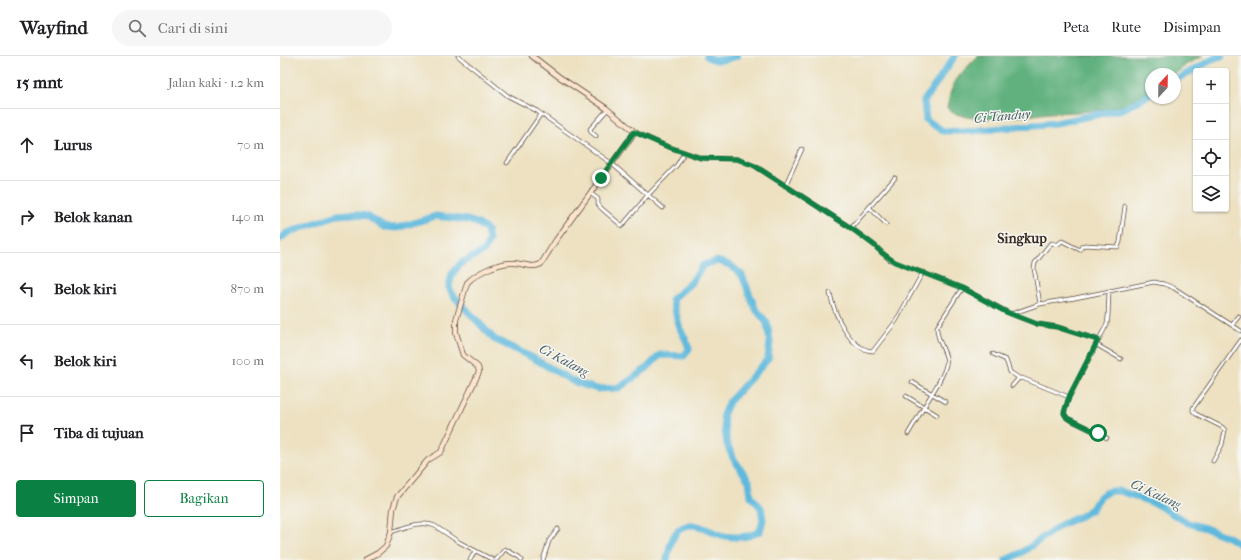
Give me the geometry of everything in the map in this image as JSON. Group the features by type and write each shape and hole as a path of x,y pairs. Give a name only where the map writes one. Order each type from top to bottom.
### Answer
{"street":[{"path":"458,56 508,96 541,114 611,163 663,208"},
{"path":"532,56 607,110 634,132 684,153 701,158 737,159 755,166 851,228 874,245 890,260 962,288 1011,314 1037,324 1057,327 1098,340"},
{"path":"596,136 590,129 607,110"},
{"path":"507,163 541,114"},
{"path":"365,560 384,548 391,532 393,509 397,497 428,460 441,452 479,372 478,368 466,359 462,353 455,326 457,313 467,283 471,278 481,272 507,263 531,266 541,264 556,240 634,132"},
{"path":"785,186 802,149"},
{"path":"590,192 598,199 598,204 601,208 621,226 648,195 676,167 684,153"},
{"path":"851,228 895,178"},
{"path":"1040,304 1034,268 1035,263 1050,244 1057,244 1062,241 1080,250 1082,246 1085,245 1118,247 1125,206"},
{"path":"870,207 886,224"},
{"path":"830,293 836,313 842,326 850,337 860,345 873,351 896,321 923,272"},
{"path":"1011,314 1040,304 1137,287 1151,282 1164,284 1180,292 1241,331"},
{"path":"908,434 945,368 947,361 937,333 937,327 962,288"},
{"path":"1107,438 1066,416 1064,410 1069,397 1108,320 1109,291"},
{"path":"1232,325 1239,316"},
{"path":"1212,461 1222,445 1225,430 1194,412 1193,408 1241,340"},
{"path":"1096,345 1121,359"},
{"path":"993,354 1005,359 1010,372 1019,378 1069,397"},
{"path":"1012,386 1019,378"},
{"path":"912,382 946,402"},
{"path":"906,396 937,415"},
{"path":"391,532 417,524 429,523 475,551 495,560 505,549 522,560"},
{"path":"543,560 549,540 558,528"},
{"path":"470,560 475,551"}],"green space":[{"path":"978,56 1203,56 1187,64 1181,69 1145,68 1145,93 1124,105 1109,109 1079,112 983,119 967,117 953,113 947,108 955,80"}],"waterway":[{"name":"Ci Tanduy","path":"707,56 718,60 737,56"},
{"name":"Ci Tanduy","path":"955,56 924,101 926,120 943,131 971,131 1056,123 1123,109 1145,97"},
{"name":"Ci Tanduy","path":"1181,77 1217,57 1222,56"},
{"name":"Ci Kalang","path":"280,239 287,233 337,215 351,214 367,216 384,227 397,228 436,216 467,220 477,223 487,230 489,241 484,251 461,263 452,274 449,287 453,295 494,339 533,358 574,382 597,389 619,388 647,368 660,355 684,356 689,349 680,329 672,299 691,283 703,265 717,261 730,265 742,275 755,308 767,323 770,342 768,359 729,402 723,415 727,444 733,458 749,481 751,496 761,508 763,520 760,531 742,537 724,536 702,527 691,525 686,526 674,535 667,560"},
{"name":"Ci Kalang","path":"1006,560 1021,553 1062,524 1081,516 1092,509 1099,497 1109,491 1120,491 1156,504 1188,523 1228,537 1241,545"}],"district":[{"name":"Singkup","path":"1022,238"}],"route":[{"path":"601,178 634,132 684,153 701,158 737,159 755,166 834,217 874,245 890,260 942,279 1006,312 1037,324 1057,327 1098,340 1069,397 1064,410 1064,415 1067,418 1098,433"}]}
